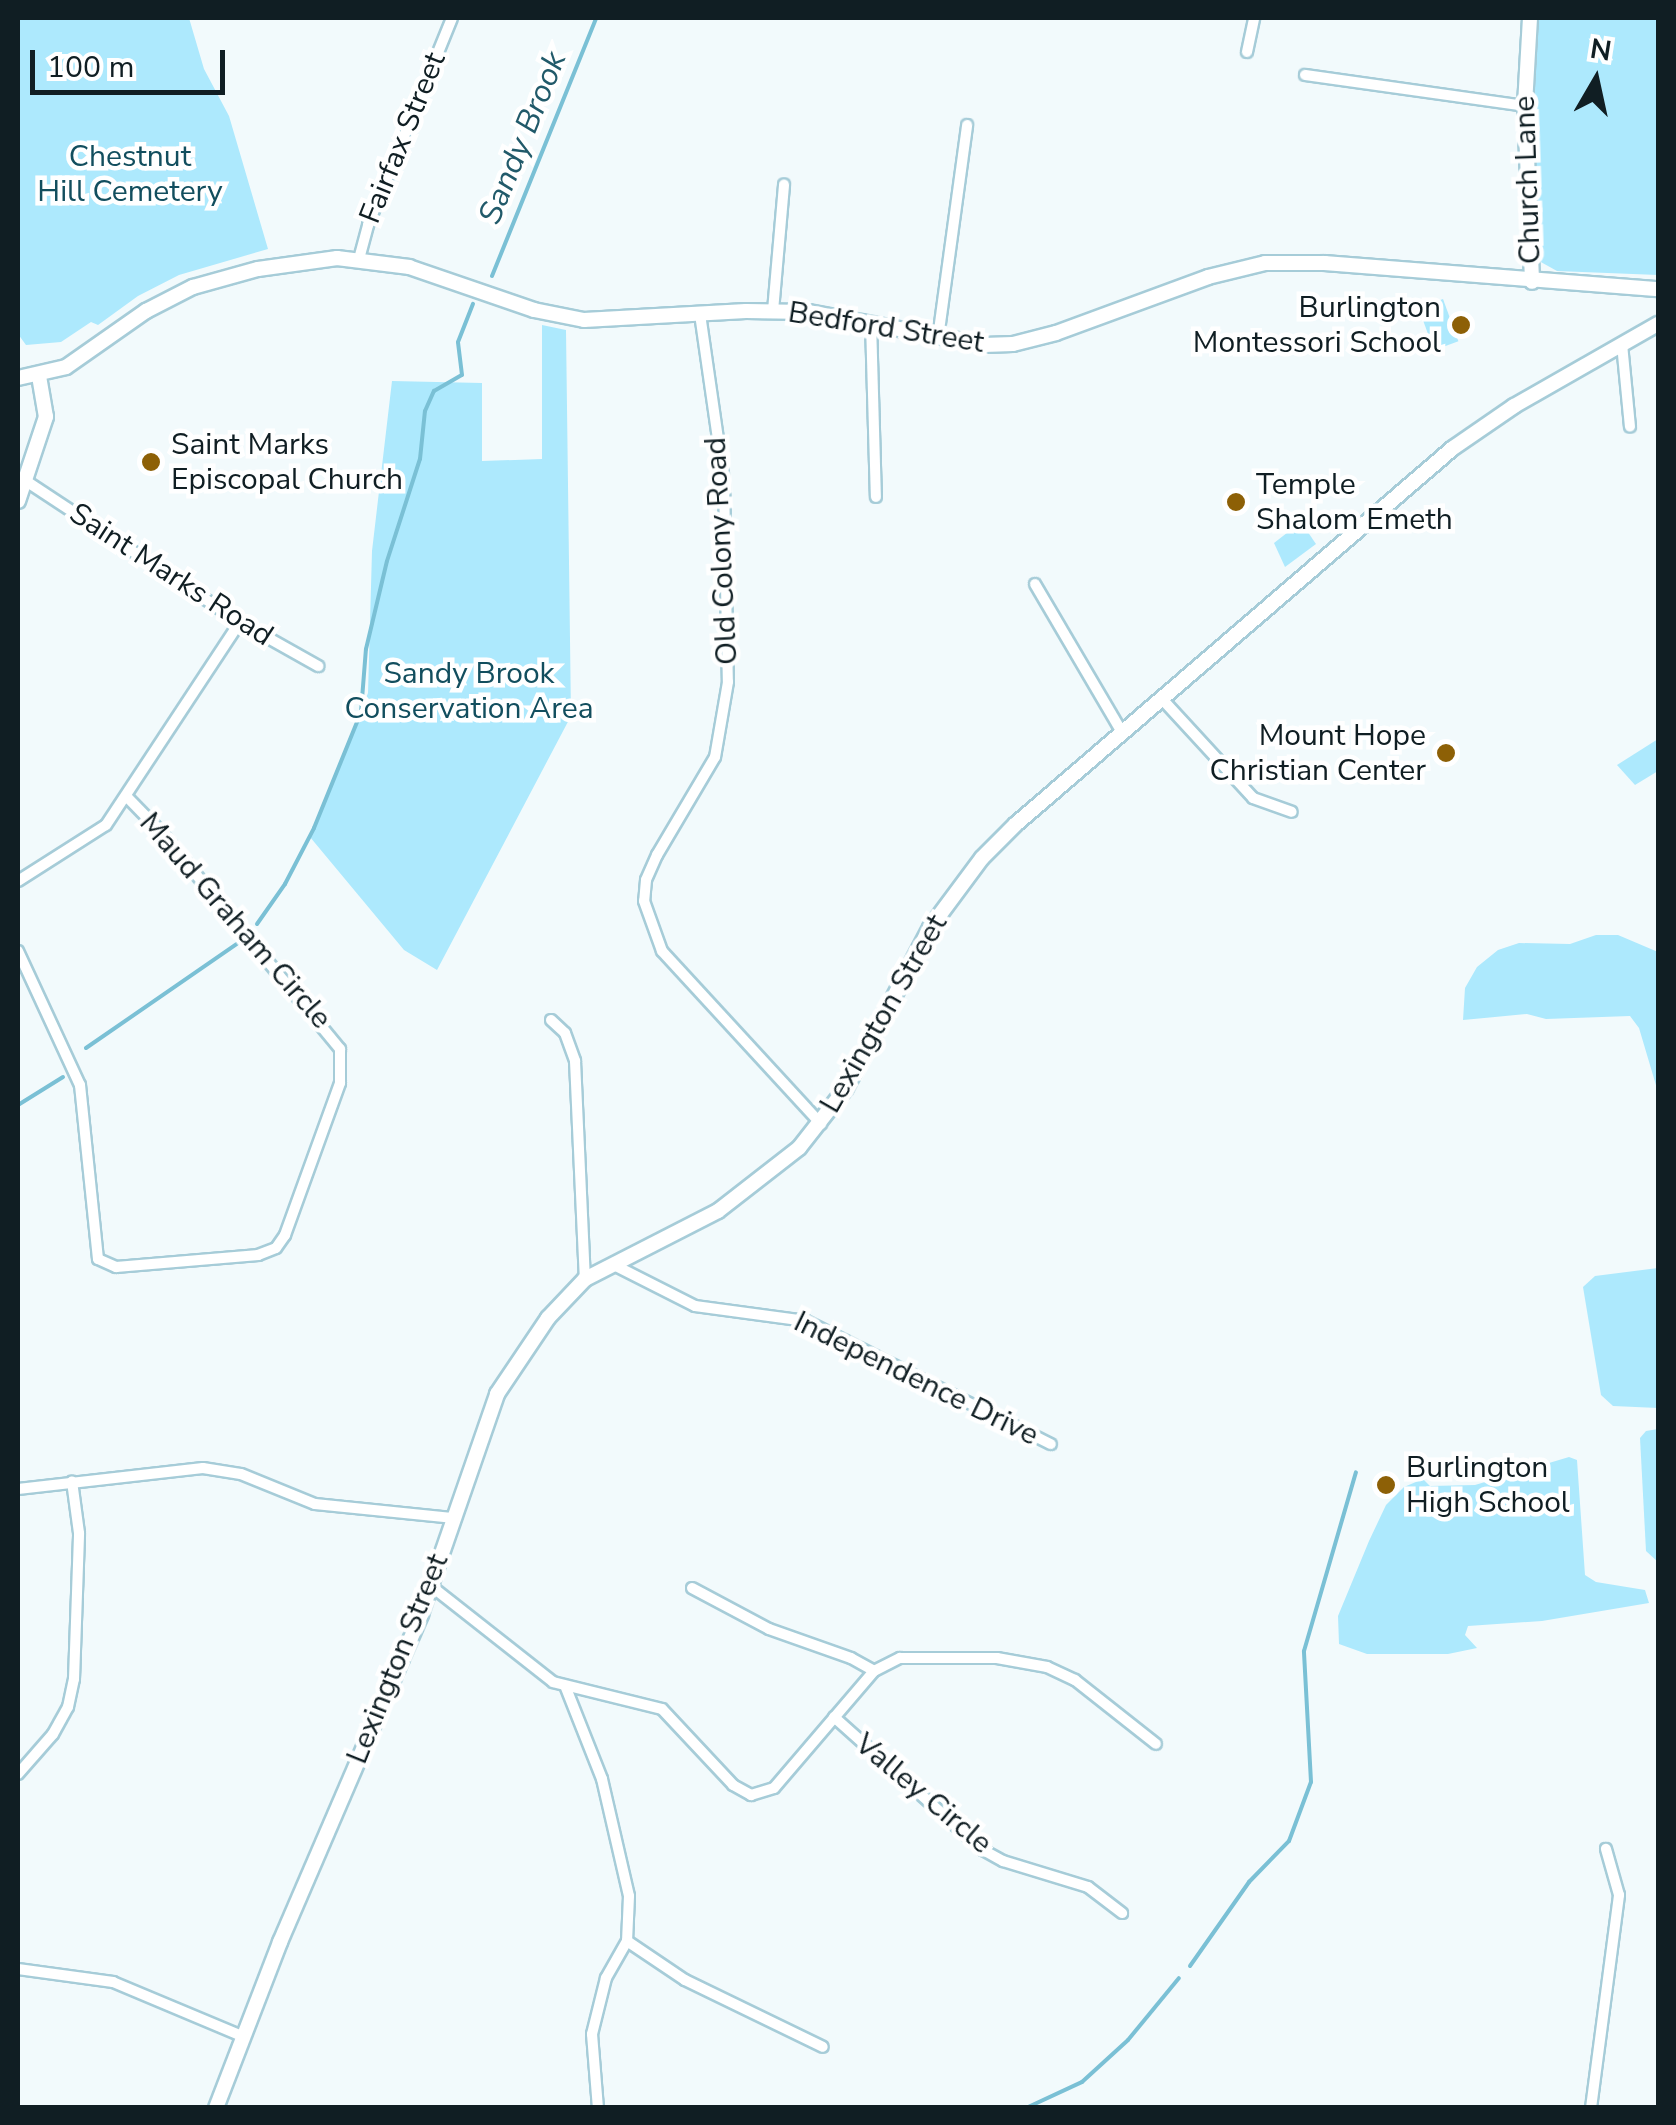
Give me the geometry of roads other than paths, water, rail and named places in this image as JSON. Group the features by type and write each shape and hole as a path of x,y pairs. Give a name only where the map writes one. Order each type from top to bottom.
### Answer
{"street":[{"name":"Fairfax Street","path":"359,259 368,225 452,18"},
{"path":"1248,52 1254,18"},
{"name":"Church Lane","path":"1530,18 1524,106 1532,282"},
{"path":"1305,75 1524,106"},
{"path":"938,338 967,125"},
{"path":"773,311 784,184"},
{"name":"Bedford Street","path":"18,378 38,376 80,359 146,311 193,287 302,262 359,259 420,270 534,310 584,320 773,311 871,322 938,338 1013,344 1119,314 1232,269 1265,263 1325,263 1658,289"},
{"name":"Lexington Street","path":"1636,336 1658,311"},
{"name":"Old Colony Road","path":"700,314 724,481 728,682 715,757 657,855 646,880 644,901 662,951 821,1124"},
{"path":"871,322 876,498"},
{"name":"Lexington Street","path":"216,2108 242,2036 431,1586 504,1381 548,1318 585,1279 736,1200 781,1166 821,1124 859,1066 930,928 998,841 1453,448 1514,406 1658,324"},
{"path":"1622,344 1630,427"},
{"path":"18,501 46,417 38,376"},
{"name":"Saint Marks Road","path":"26,481 240,622 318,666"},
{"path":"1035,584 1124,734"},
{"path":"18,882 106,825 240,622"},
{"path":"1163,700 1254,798 1292,812"},
{"name":"Maud Graham Circle","path":"18,951 80,1085 93,1247 100,1262 116,1267 258,1254 276,1248 286,1232 341,1079 340,1049 162,832 127,797"},
{"path":"550,1020 566,1032 574,1062 585,1279"},
{"name":"Independence Drive","path":"611,1264 695,1306 806,1321 1051,1444"},
{"path":"18,1489 203,1468 241,1474 316,1504 454,1518"},
{"path":"18,1774 53,1734 68,1706 74,1679 78,1532 72,1481"},
{"path":"431,1586 566,1688 662,1708 733,1785 751,1795 774,1788 874,1671 886,1662 910,1656 1025,1660 1075,1680 1156,1744"},
{"path":"692,1588 768,1629 850,1658 874,1671"},
{"path":"566,1688 602,1779 623,1866 630,1915 628,1941 606,1978 592,2034 598,2108"},
{"name":"Valley Circle","path":"834,1718 983,1850 1088,1887 1122,1914"},
{"path":"1591,2108 1619,1895 1606,1848"},
{"path":"628,1941 685,1980 824,2047"},
{"path":"18,1969 113,1982 242,2036"}],"waterway":[{"name":"Sandy Brook","path":"492,276 596,18"},
{"name":"Sandy Brook","path":"257,924 285,884 314,828 361,712 366,649 387,561 420,459 425,411 434,391 462,375 458,342 473,304"},
{"name":"Sandy Brook","path":"86,1048 238,943"},
{"name":"Sandy Brook","path":"18,1105 63,1077"},
{"path":"1190,1966 1249,1882 1289,1841 1311,1782 1304,1651 1356,1472"},
{"path":"1026,2108 1082,2082 1128,2040 1179,1978"}],"place":[{"name":"Burlington Montessori School","path":"1461,325"},
{"name":"Saint Marks Episcopal Church","path":"151,462"},
{"name":"Temple Shalom Emeth","path":"1236,502"},
{"name":"Mount Hope Christian Center","path":"1446,753"},
{"name":"Burlington High School","path":"1386,1485"}],"park label":[{"name":"Chestnut Hill Cemetery","path":"130,174"},
{"name":"Sandy Brook Conservation Area","path":"469,691"}]}
